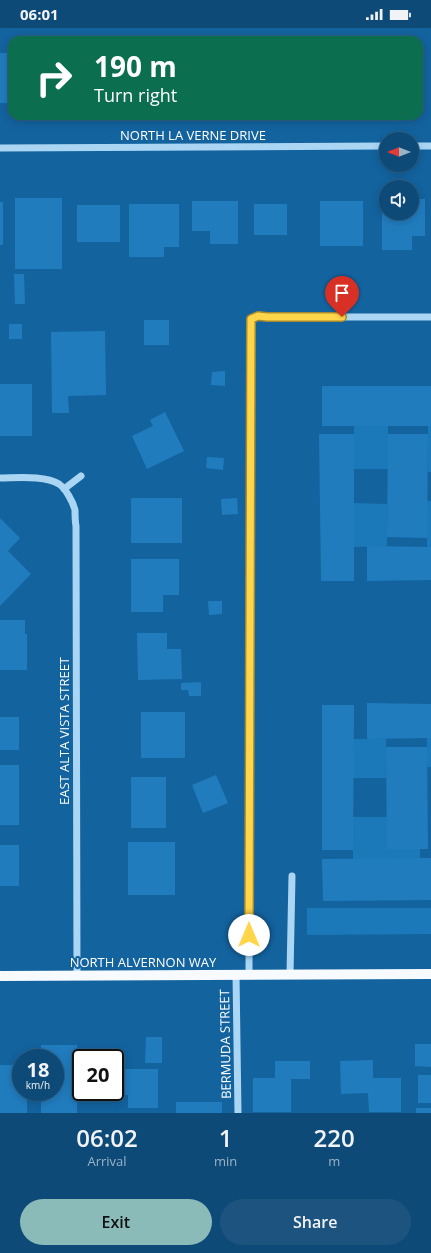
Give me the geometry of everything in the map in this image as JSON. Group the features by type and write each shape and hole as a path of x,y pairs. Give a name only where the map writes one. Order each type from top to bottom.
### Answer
{"main road":[{"name":"NORTH ALVERNON WAY","path":"0,976 431,974"}],"street":[{"name":"NORTH LA VERNE DRIVE","path":"0,148 379,146"},
{"path":"419,146 431,146"},
{"path":"249,974 251,319 258,316 431,317"},
{"path":"0,478 31,478 47,480 58,484 64,489 81,476"},
{"name":"EAST ALTA VISTA STREET","path":"64,489 70,498 74,509 76,526 77,975"},
{"path":"290,974 292,876"},
{"name":"BERMUDA STREET","path":"236,974 238,1113"}],"shaded area":[{"path":"354,426 388,426 388,469 354,469"},
{"path":"428,426 431,426 431,472 428,472"},
{"path":"427,501 431,501 431,547 427,547"},
{"path":"354,503 387,504 387,546 354,547"},
{"path":"427,738 431,738 431,767 427,767"},
{"path":"353,739 386,739 386,778 353,778"},
{"path":"353,817 387,817 387,849 420,849 420,859 353,859"},
{"path":"307,908 431,908 431,934 307,935"}],"building":[{"path":"0,53 8,53 8,103 0,103"},
{"path":"15,198 62,198 62,269 15,269"},
{"path":"419,199 425,199 425,236 412,236 412,250 382,250 382,220 419,220"},
{"path":"192,201 238,201 238,244 210,244 210,231 192,231"},
{"path":"320,201 363,201 363,246 320,246"},
{"path":"0,202 3,202 3,245 0,245"},
{"path":"129,204 179,204 179,247 164,247 164,257 129,257"},
{"path":"254,204 287,204 287,235 254,235"},
{"path":"77,205 120,205 120,242 77,242"},
{"path":"14,274 24,274 25,304 15,304"},
{"path":"144,320 169,320 169,345 144,345"},
{"path":"9,324 22,324 22,339 9,339"},
{"path":"105,331 106,395 68,396 69,413 52,413 51,332"},
{"path":"225,371 225,386 211,385 212,372"},
{"path":"0,384 32,384 32,436 0,436"},
{"path":"322,386 431,386 431,426 322,426"},
{"path":"165,412 184,451 147,469 132,436 153,426 150,420"},
{"path":"319,434 354,434 354,581 321,581"},
{"path":"388,434 428,434 427,538 387,537"},
{"path":"207,457 224,458 223,470 206,468"},
{"path":"131,498 182,498 182,543 131,543"},
{"path":"237,498 238,514 222,515 221,499"},
{"path":"0,518 20,538 8,551 31,574 0,606"},
{"path":"367,546 431,547 431,580 367,581"},
{"path":"131,559 179,559 179,595 163,595 163,612 131,612"},
{"path":"208,601 222,601 222,614 209,615"},
{"path":"0,620 25,620 25,634 27,634 27,670 0,670"},
{"path":"137,633 167,633 167,649 181,649 182,679 138,680"},
{"path":"201,682 201,696 189,696 188,690 181,690 181,683"},
{"path":"367,703 431,704 431,738 367,739"},
{"path":"322,705 354,705 353,850 322,850"},
{"path":"141,712 185,712 185,758 141,758"},
{"path":"0,717 19,717 19,750 0,750"},
{"path":"386,747 427,747 428,849 387,849"},
{"path":"0,765 19,765 19,825 0,825"},
{"path":"216,775 228,803 203,813 192,785"},
{"path":"131,777 166,777 166,828 131,828"},
{"path":"128,842 175,842 175,895 128,895"},
{"path":"0,845 19,845 19,886 0,886"},
{"path":"431,858 431,900 323,901 322,859"},
{"path":"146,1037 162,1037 162,1063 145,1063"},
{"path":"415,1044 431,1044 431,1067 415,1066"},
{"path":"41,1045 77,1045 77,1049 72,1049 72,1101 77,1101 77,1113 41,1113 41,1101 64,1101 64,1049 41,1049"},
{"path":"373,1060 373,1078 401,1078 401,1112 369,1112 368,1093 341,1094 340,1061"},
{"path":"275,1061 310,1061 310,1079 291,1079 291,1112 253,1112 253,1078 275,1078"},
{"path":"0,1065 12,1065 12,1101 27,1101 27,1113 0,1113"},
{"path":"124,1069 158,1069 158,1108 128,1108 128,1095 124,1095"},
{"path":"418,1075 431,1075 431,1103 418,1103"},
{"path":"176,1102 222,1102 222,1113 176,1113"},
{"path":"416,1108 431,1108 431,1113 416,1113"}],"route":[{"path":"249,935 251,319 258,316 342,317"}]}
